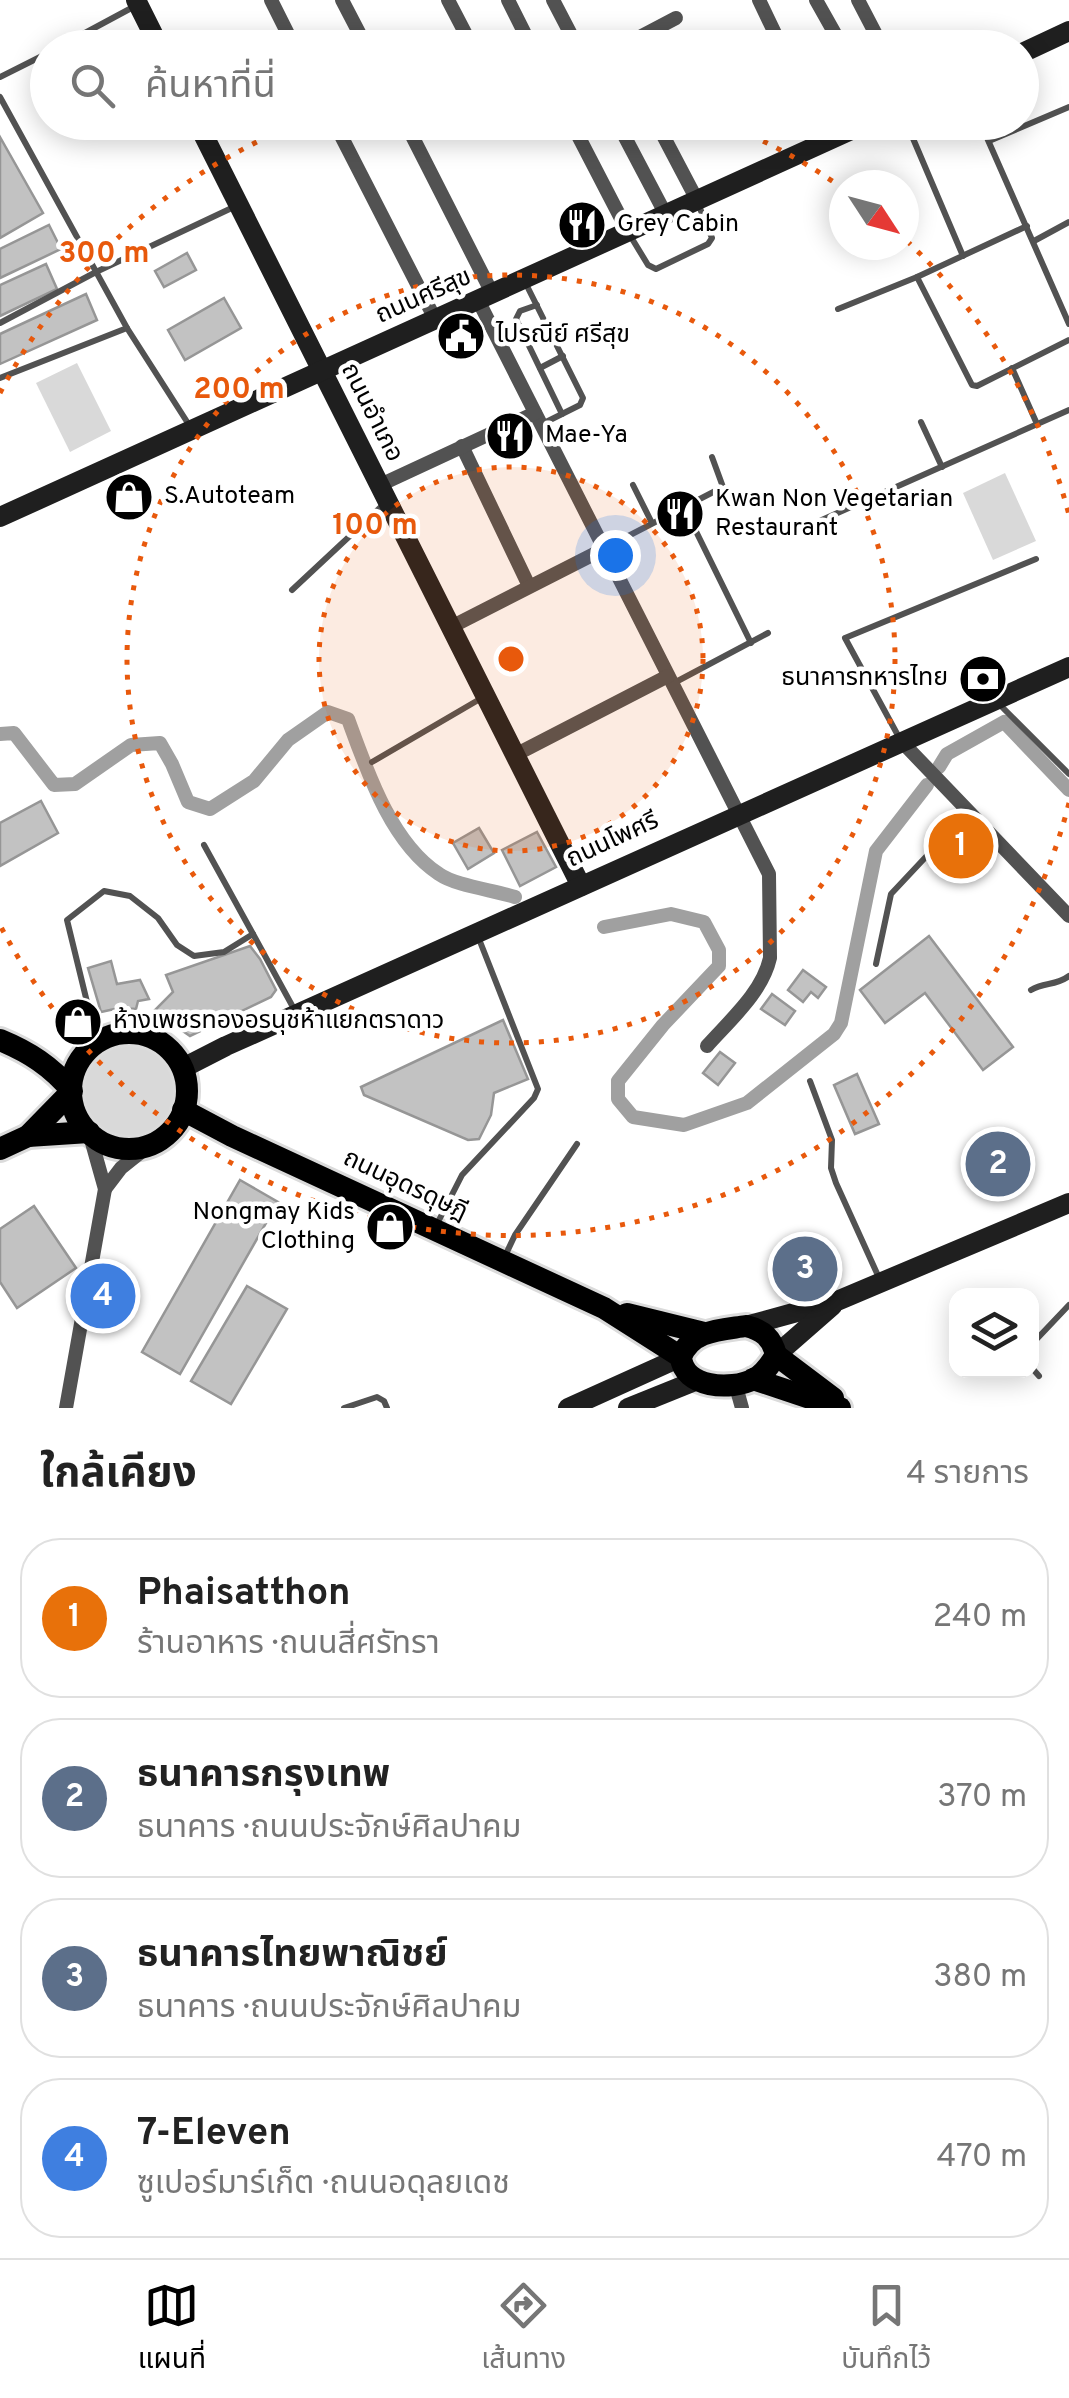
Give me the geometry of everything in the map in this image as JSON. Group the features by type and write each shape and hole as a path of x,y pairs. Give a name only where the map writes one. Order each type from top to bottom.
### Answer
{"main road":[{"path":"137,2 151,30"},
{"path":"1039,45 1069,32"},
{"name":"ถนนอำเภอ","path":"206,140 581,886"},
{"name":"ถนนศรีสุข","path":"0,516 697,200 807,140"},
{"name":"ถนนโพศรี","path":"182,1068 1069,667"},
{"path":"28,1052 57,1054 93,1046 121,1034 146,1036 168,1048 182,1068 187,1085 184,1110 171,1130 151,1144 127,1149 115,1147 89,1132 77,1116 72,1090 74,1073 93,1046"},
{"path":"0,1040 28,1052 72,1090"},
{"path":"28,1136 72,1090"},
{"name":"ถนนอุดรดุษฎี","path":"184,1110 604,1308 681,1357"},
{"path":"0,1149 28,1136 89,1132"},
{"path":"568,1408 681,1357 690,1341 704,1333 746,1326 837,1301 1069,1202"},
{"path":"744,1381 768,1368 776,1356 837,1301"},
{"name":"ถนนอุดรดุษฎี","path":"604,1308 704,1333"},
{"path":"746,1326 764,1333 774,1344 776,1356 843,1408"},
{"path":"681,1357 684,1372 696,1381"},
{"path":"628,1408 696,1381 744,1381 843,1408"}],"street":[{"path":"270,0 286,30"},
{"path":"342,0 358,30"},
{"path":"448,0 464,30"},
{"path":"508,0 523,30"},
{"path":"569,30 555,4 574,0"},
{"path":"758,0 773,30"},
{"path":"816,0 833,30"},
{"path":"858,0 874,30"},
{"path":"654,30 676,18"},
{"path":"343,140 436,319"},
{"path":"413,140 538,419 769,874 770,958 754,991 707,1046"},
{"path":"580,140 628,232"},
{"path":"627,140 666,214"},
{"path":"665,140 697,200"},
{"path":"384,493 462,446 538,419"},
{"path":"462,446 530,586"},
{"path":"451,627 604,549"},
{"path":"515,755 670,680"},
{"path":"902,742 1069,916"},
{"path":"66,1408 105,1189 89,1132"},
{"path":"105,1189 121,1168 151,1144"},
{"path":"742,1408 744,1381"}],"lane":[{"path":"88,30 137,2"},
{"path":"0,78 30,62"},
{"path":"0,98 127,328 192,429"},
{"path":"1039,120 1069,107"},
{"path":"914,140 963,256"},
{"path":"989,141 1069,324"},
{"path":"628,232 648,265 656,269 711,242 710,229 697,200"},
{"path":"0,323 96,272 239,205"},
{"path":"1034,241 1069,222"},
{"path":"838,308 917,277 1027,226"},
{"path":"917,277 968,382 976,386 1069,340"},
{"path":"524,279 583,398 580,405 562,414 538,419"},
{"path":"537,305 520,312 516,319 562,414"},
{"path":"0,378 127,328"},
{"path":"540,368 564,356"},
{"path":"1012,368 1038,424"},
{"path":"814,523 1069,410"},
{"path":"921,422 942,466"},
{"path":"604,549 722,487 712,457"},
{"path":"632,485 652,524"},
{"path":"292,590 384,493"},
{"path":"684,506 750,643"},
{"path":"902,742 845,638 1036,560"},
{"path":"670,680 768,633"},
{"path":"372,762 486,696"},
{"path":"996,700 1069,774"},
{"path":"876,964 891,894 968,812"},
{"path":"204,845 297,1014"},
{"path":"93,1046 67,920 104,891 130,896 158,918 177,945 194,956 224,952 253,934"},
{"path":"434,1230 462,1175 538,1090 477,933"},
{"path":"1031,990 1041,984 1056,985 1069,976"},
{"path":"810,1080 832,1140 831,1168 836,1184 881,1284"},
{"path":"503,1261 515,1236 577,1144"},
{"path":"1039,1336 1069,1305"},
{"path":"344,1408 377,1398 387,1408"}],"shaded area":[{"path":"77,363 111,431 70,452 36,383"},
{"path":"1005,473 1036,541 993,560 963,493"},
{"path":"128,1045 154,1053 166,1065 174,1091 166,1117 154,1129 128,1137 102,1129 90,1117 82,1091 90,1065 102,1053"}],"building":[{"path":"0,137 43,213 0,238"},
{"path":"49,225 61,249 0,278 0,249"},
{"path":"187,253 196,270 164,287 155,271"},
{"path":"46,264 57,289 0,316 0,285"},
{"path":"86,294 97,320 0,364 0,334"},
{"path":"224,298 241,328 185,360 168,330"},
{"path":"41,801 58,833 0,866 0,823"},
{"path":"479,828 494,853 468,869 453,843"},
{"path":"537,832 556,867 520,886 502,850"},
{"path":"929,936 1013,1047 983,1070 925,993 885,1023 860,990"},
{"path":"250,946 276,990 271,997 190,1036 154,1011 173,992 166,975"},
{"path":"111,961 117,984 140,980 149,999 138,1001 136,1009 101,1012 88,968"},
{"path":"803,970 826,987 818,998 811,992 803,1002 788,990"},
{"path":"772,994 795,1011 785,1025 761,1009"},
{"path":"503,1020 528,1079 494,1093 491,1115 479,1139 468,1140 364,1095 361,1087"},
{"path":"720,1052 735,1063 718,1085 703,1073"},
{"path":"857,1074 879,1124 855,1134 834,1085"},
{"path":"240,1180 278,1202 180,1374 142,1352"},
{"path":"34,1206 76,1268 17,1308 0,1282 0,1229"},
{"path":"247,1286 287,1309 231,1404 191,1381"}],"waterway":[{"path":"0,734 14,733 54,785 75,784 131,745 160,743 188,802 210,809 254,781 288,740 328,712 348,719 383,804 422,861 455,882 515,897"},
{"path":"939,767 947,754 1004,722 1069,790"},
{"path":"604,927 671,914 704,922 719,950 719,966 663,1025 618,1081 618,1099 633,1117 684,1125 747,1103 834,1034 841,1023 876,851 927,785"}],"place":[{"name":"Grey Cabin","path":"582,225"},
{"name":"ไปรณีย์ ศรีสุข","path":"461,336"},
{"name":"Mae-Ya","path":"510,436"},
{"name":"S.Autoteam","path":"129,497"},
{"name":"Kwan Non Vegetarian Restaurant","path":"680,514"},
{"name":"ธนาคารทหารไทย","path":"983,679"},
{"name":"Phaisatthon","path":"961,846"},
{"name":"ห้างเพชรทองอรนุชห้าแยกตราดาว","path":"78,1022"},
{"name":"ธนาคารกรุงเทพ","path":"998,1164"},
{"name":"Nongmay Kids Clothing","path":"390,1227"},
{"name":"ธนาคารไทยพาณิชย์","path":"805,1269"},
{"name":"7-Eleven","path":"103,1296"}]}
